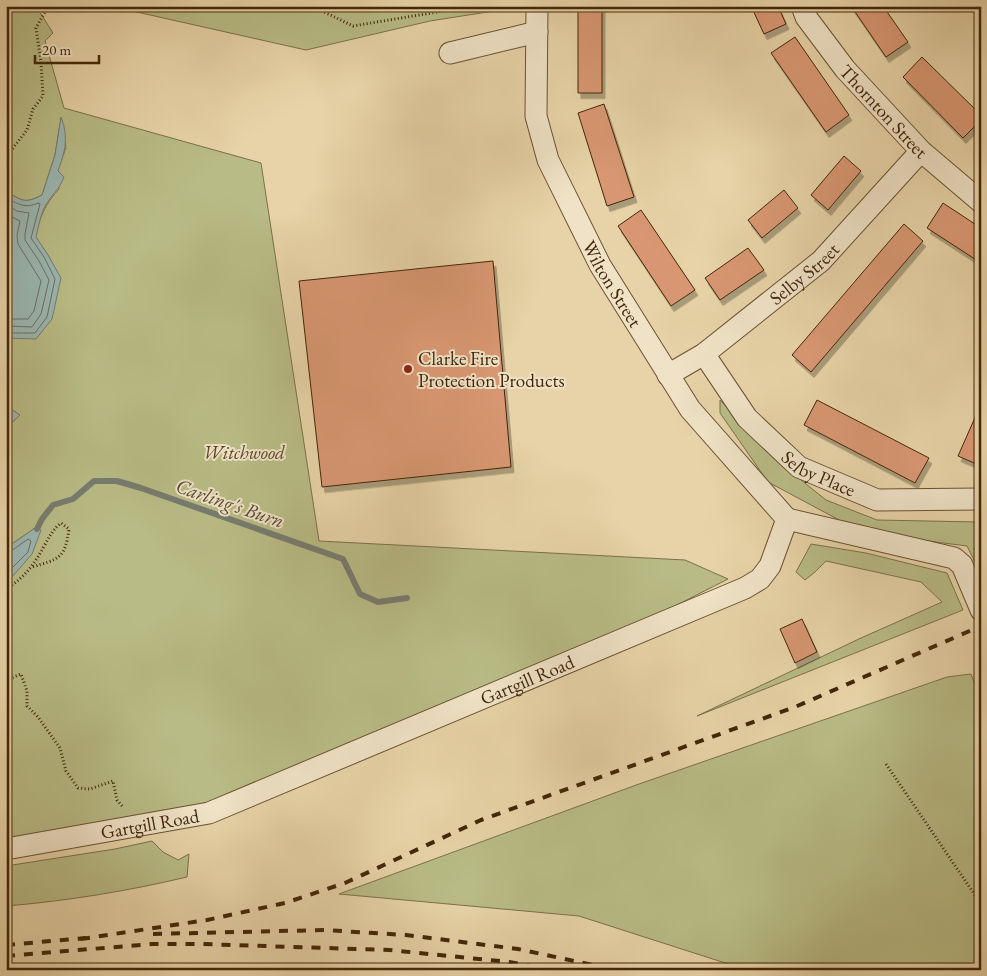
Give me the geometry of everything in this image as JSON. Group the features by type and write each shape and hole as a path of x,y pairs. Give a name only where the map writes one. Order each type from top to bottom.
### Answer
{"street":[{"name":"Wilton Street","path":"536,6 536,116 548,160 600,265 690,409 787,519"},
{"name":"Thornton Street","path":"802,6 806,17 845,69 921,151 981,202"},
{"path":"450,53 537,32"},
{"name":"Selby Street","path":"668,374 704,354 821,261 921,151"},
{"name":"Selby Place","path":"704,354 747,418 799,467 877,500 981,499"},
{"path":"787,519 954,558 962,565 979,605"},
{"name":"Gartgill Road","path":"6,849 209,813 745,588 760,579 770,566 787,519"}],"path":[{"path":"312,6 353,26 473,6"},
{"path":"6,157 26,130 34,109 43,96 36,28 47,8"},
{"path":"6,589 18,582 32,567 54,529 61,523 69,530 67,546 56,559 32,567"},
{"path":"6,680 20,674 27,691 27,706 38,716 60,748 66,771 78,788 90,789 113,781 117,800 128,813 133,827"},
{"path":"886,764 981,904"}],"green space":[{"name":"Witchwood","path":"6,6 36,6 53,33 45,41 64,108 261,163 319,541 685,560 728,579 673,607 191,811 6,840 6,580 12,577 35,528 6,548 6,428 20,415 6,406 6,338 60,278 48,255 35,237 44,211 59,189 57,171 66,148 61,118 55,155 42,195 31,200 24,200 6,191"},
{"path":"110,6 526,6 430,21 306,50"},
{"path":"720,400 780,463 826,500 877,520 981,523 981,574 967,546 920,540 841,521 768,482 720,413"},
{"path":"811,544 866,553 947,573 963,610 697,716 861,638 942,602 921,582 826,561 805,580 796,572"},
{"path":"971,674 981,701 981,970 747,970 579,916 339,894 639,784 947,677"},
{"path":"152,841 163,852 178,860 189,854 187,877 97,895 6,906 6,866 115,849"},
{"path":"307,965 357,970 219,970"}],"water":[{"path":"61,117 65,131 65,144 58,171 64,177 44,208 36,237 61,278 52,319 36,339 6,338 6,191 24,200 31,200 42,195 55,155"},
{"path":"6,406 20,415 6,428"},
{"path":"35,528 41,530 32,554 12,577 6,580 6,548"}],"building":[{"path":"578,6 602,6 602,93 578,93"},
{"path":"751,6 778,6 786,24 764,34"},
{"path":"851,6 883,6 908,42 886,57"},
{"path":"795,37 849,115 826,132 771,53"},
{"path":"922,57 981,115 981,120 963,138 903,77"},
{"path":"604,104 634,197 607,206 578,113"},
{"path":"844,156 861,171 828,210 811,195"},
{"path":"784,190 798,208 762,238 748,220"},
{"path":"943,203 981,228 981,263 927,228"},
{"path":"641,210 695,290 671,306 618,226"},
{"path":"904,224 923,241 811,372 792,355"},
{"path":"748,248 764,270 720,300 705,278"},
{"path":"493,261 511,467 322,487 299,281"},
{"path":"817,400 929,458 915,483 804,425"},
{"path":"981,404 981,466 958,456"},
{"path":"802,619 817,652 795,663 780,629"}],"waterway":[{"name":"Carling's Burn","path":"37,529 53,505 73,499 94,481 117,481 343,559 360,594 378,602 407,598"}],"railway":[{"path":"81,939 207,920 285,903 345,883 481,820 795,707 981,626"},
{"path":"153,934 324,930 406,935 518,949 616,970"},
{"path":"6,945 86,938"},
{"path":"6,956 152,944 201,944 389,950 509,962 553,970"}],"place":[{"name":"Clarke Fire Protection Products","path":"408,369"}]}
